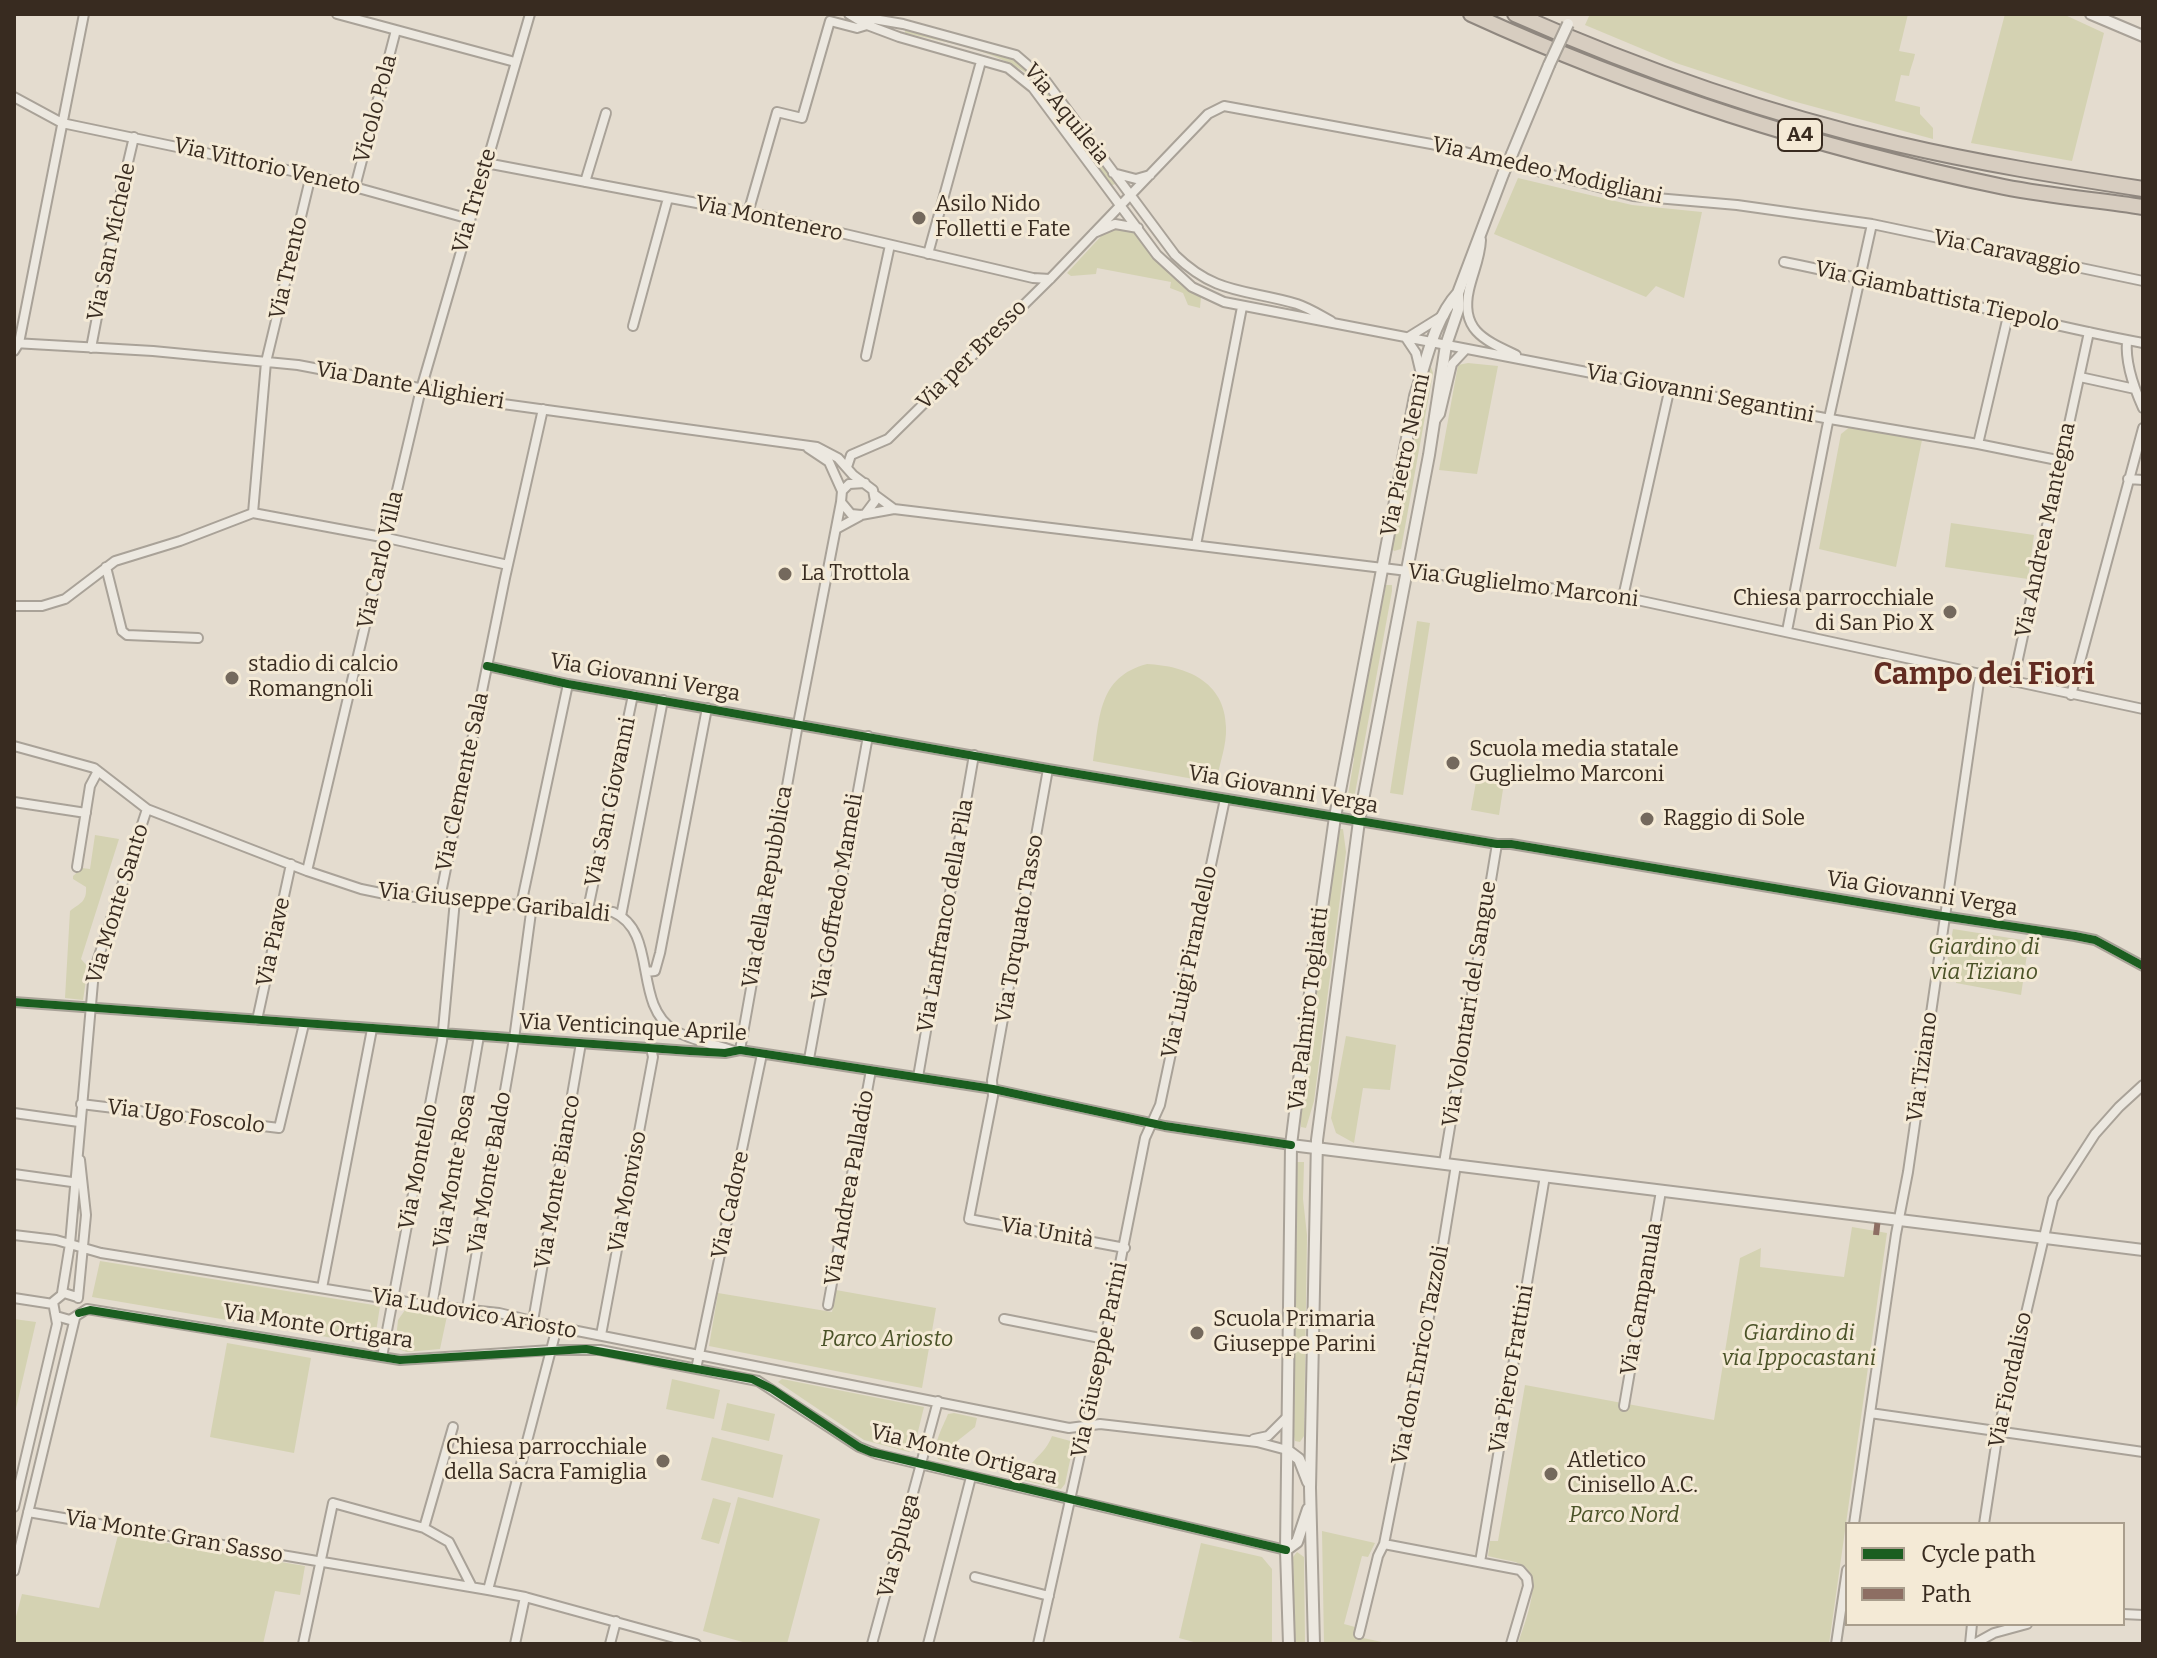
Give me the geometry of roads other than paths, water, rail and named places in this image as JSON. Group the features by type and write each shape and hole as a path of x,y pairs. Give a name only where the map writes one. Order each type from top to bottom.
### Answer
{"highway":[{"name":"A4","path":"1471,14 1534,43 1645,86 1764,125 1890,161 2007,187 2143,207"},
{"name":"A4","path":"1515,14 1637,63 1756,105 1894,144 2002,167 2143,189"}],"street":[{"path":"16,346 84,14"},
{"path":"337,14 515,62"},
{"name":"Via Trieste","path":"421,389 530,14"},
{"name":"Via Aquileia","path":"848,14 867,25 1008,68 1033,88 1120,205"},
{"name":"Via Aquileia","path":"848,14 903,24 1016,55 1045,80 1131,196"},
{"path":"2091,14 2143,36"},
{"path":"1446,345 1458,310 1458,293 1503,174 1570,19"},
{"path":"748,213 777,112 802,118 830,21 857,28 867,25"},
{"name":"Vicolo Pola","path":"355,187 396,30"},
{"path":"928,254 980,65"},
{"name":"Via Vittorio Veneto","path":"14,97 62,123 311,175 470,219"},
{"name":"Via per Bresso","path":"847,467 851,455 888,439 1050,279 1208,114 1224,106"},
{"name":"Via Amedeo Modigliani","path":"1224,106 1442,146 1633,196 1737,205 1872,224"},
{"path":"585,182 606,113"},
{"name":"Via San Michele","path":"91,348 134,137"},
{"name":"Via Montenero","path":"486,163 748,213 1033,278 1050,279"},
{"path":"1113,173 1136,179 1151,175"},
{"name":"Via Trento","path":"253,513 266,362 311,175"},
{"name":"Via Giovanni Segantini","path":"1131,196 1175,255 1200,276 1225,288 1296,304 1339,325"},
{"path":"633,326 668,198"},
{"name":"Via Giovanni Segantini","path":"1120,205 1157,255 1192,287 1242,307 2062,461"},
{"path":"1093,233 1115,224 1138,228"},
{"path":"1787,631 1872,224"},
{"name":"Via Caravaggio","path":"1872,224 2143,281"},
{"path":"1481,234 1480,257 1469,291 1468,313 1472,328 1497,346 1527,360"},
{"path":"866,356 890,245"},
{"name":"Via Giambattista Tiepolo","path":"1784,262 1861,278 2008,316 2143,343"},
{"path":"1432,342 1448,303 1458,293"},
{"path":"1196,545 1242,307"},
{"path":"1421,375 1416,353 1406,338 1444,315"},
{"path":"1978,444 2008,316"},
{"name":"Via Andrea Mantegna","path":"2013,682 2089,332"},
{"path":"2127,341 2126,351 2135,389 2143,408"},
{"name":"Via Pietro Nenni","path":"1383,568 1415,396 1432,342"},
{"name":"Via Pietro Nenni","path":"1407,571 1446,345"},
{"name":"Via Dante Alighieri","path":"16,346 91,348 266,362 348,373 421,389 543,409 817,447 830,452 865,483"},
{"path":"1434,422 1440,414 1452,364 1466,349"},
{"path":"2080,377 2135,389"},
{"path":"1623,597 1670,387"},
{"name":"Via Carlo Villa","path":"307,871 421,389"},
{"name":"Via Clemente Sala","path":"440,898 543,409"},
{"path":"2071,695 2143,428"},
{"path":"804,446 829,462 842,491 841,502 846,511 864,514"},
{"path":"2128,479 2143,480"},
{"path":"836,529 864,514 873,506 875,495 865,483 849,484 842,491"},
{"name":"Via Guglielmo Marconi","path":"875,495 894,509"},
{"name":"Via della Repubblica","path":"737,1051 841,502"},
{"name":"Via Guglielmo Marconi","path":"864,514 894,509 1623,597 2143,709"},
{"path":"14,606 42,606 65,599 106,567 126,557 180,541 253,513 508,565"},
{"path":"106,567 122,631 127,635 198,638"},
{"name":"Via Palmiro Togliatti","path":"1289,1644 1286,1550 1291,1145 1335,817 1383,568"},
{"name":"Via Palmiro Togliatti","path":"1314,1644 1310,1488 1316,1147 1359,821 1407,571"},
{"name":"Via Giovanni Verga","path":"487,666 568,684 1048,769 2075,936 2095,940 2143,966"},
{"name":"Via Tiziano","path":"1854,1522 1980,675"},
{"path":"521,905 568,684"},
{"name":"Via San Giovanni","path":"588,909 633,695"},
{"path":"621,916 663,700"},
{"path":"646,972 655,971 707,708"},
{"name":"Via Goffredo Mameli","path":"809,1059 868,736"},
{"name":"Via Giuseppe Garibaldi","path":"14,746 98,771 147,809 361,889 390,895 588,909 621,916 635,933 650,998 657,1012 675,1030 737,1051"},
{"name":"Via Lanfranco della Pila","path":"918,1077 974,755"},
{"name":"Via Torquato Tasso","path":"969,1219 1048,769"},
{"path":"77,867 92,780 98,771"},
{"name":"Via Luigi Pirandello","path":"1151,1123 1160,1105 1225,799"},
{"path":"14,802 86,813"},
{"name":"Via Monte Santo","path":"62,1293 79,1183 79,1122 94,971 147,809"},
{"name":"Via Volontari del Sangue","path":"1444,1163 1497,844"},
{"name":"Via Piave","path":"257,1020 291,864"},
{"name":"Via Montello","path":"382,1357 443,1033 455,900"},
{"name":"Via Monte Baldo","path":"467,1308 514,1039 532,905"},
{"name":"Via Venticinque Aprile","path":"14,1002 514,1039 737,1051 809,1059 993,1089 1151,1123 1291,1145 2143,1250"},
{"name":"Via Ugo Foscolo","path":"81,1104 279,1128 304,1024"},
{"path":"322,1288 372,1029"},
{"name":"Via Monte Rosa","path":"432,1306 479,1036"},
{"name":"Via Monte Bianco","path":"533,1321 581,1043"},
{"name":"Via Monviso","path":"601,1335 653,1057 651,1048"},
{"name":"Via Cadore","path":"696,1369 762,1054"},
{"name":"Via Andrea Palladio","path":"828,1305 871,1070"},
{"name":"Via Fiordaliso","path":"1984,1522 1998,1432 2053,1199 2095,1134 2143,1085"},
{"path":"14,1113 79,1122"},
{"name":"Via Giuseppe Parini","path":"1038,1644 1125,1248 1145,1138 1151,1123"},
{"name":"Via don Enrico Tazzoli","path":"1359,1634 1378,1556 1384,1544 1456,1165"},
{"path":"14,1174 79,1183"},
{"name":"Via Piero Frattini","path":"1480,1562 1545,1176"},
{"name":"Via Monte Santo","path":"77,1297 86,1215 79,1183"},
{"name":"Via Campanula","path":"1624,1406 1661,1191"},
{"name":"Via Unità","path":"969,1219 1125,1248"},
{"name":"Via Ludovico Ariosto","path":"14,1235 70,1244 83,1250 393,1300 467,1308 1069,1428 1100,1424 1242,1440 1287,1450"},
{"path":"14,1507 54,1337 56,1316 53,1304 62,1293 70,1293 77,1297 81,1305 14,1571"},
{"path":"14,1298 53,1304"},
{"name":"Via Monte Ortigara","path":"77,1315 84,1310 98,1311 410,1361 593,1349 758,1381 859,1447 921,1465 1286,1550"},
{"path":"56,1316 65,1321 77,1315"},
{"path":"1004,1319 1105,1339"},
{"path":"488,1590 557,1327"},
{"name":"Via Spluga","path":"872,1644 938,1401"},
{"path":"1870,1413 2143,1452"},
{"name":"Via Ludovico Ariosto","path":"1242,1440 1268,1436 1287,1417"},
{"path":"424,1528 453,1427"},
{"path":"1287,1450 1299,1459 1310,1488"},
{"path":"928,1644 971,1477"},
{"name":"Via Palmiro Togliatti","path":"1286,1550 1294,1547 1299,1539 1310,1501"},
{"path":"303,1644 333,1503 424,1528 449,1542 472,1587"},
{"name":"Via Monte Gran Sasso","path":"28,1512 525,1597 696,1644"},
{"path":"1384,1544 1520,1570 1527,1578 1528,1586 1511,1644"},
{"path":"975,1577 1049,1596"},
{"path":"1836,1644 1845,1583"},
{"path":"515,1644 525,1597"},
{"path":"610,1644 616,1621"},
{"path":"1972,1644 1994,1633 2020,1626"}],"place":[{"name":"Asilo Nido Folletti e Fate","path":"919,218"},
{"name":"La Trottola","path":"785,574"},
{"name":"Chiesa parrocchiale di San Pio X","path":"1950,612"},
{"name":"stadio di calcio Romangnoli","path":"232,678"},
{"name":"Scuola media statale Guglielmo Marconi","path":"1453,763"},
{"name":"Raggio di Sole","path":"1647,819"},
{"name":"Scuola Primaria Giuseppe Parini","path":"1197,1333"},
{"name":"Chiesa parrocchiale della Sacra Famiglia","path":"663,1461"},
{"name":"Atletico Cinisello A.C.","path":"1551,1474"}],"district":[{"name":"Campo dei Fiori","path":"1984,676"}],"park label":[{"name":"Giardino di via Tiziano","path":"1984,960"},
{"name":"Parco Ariosto","path":"887,1340"},
{"name":"Giardino di via Ippocastani","path":"1799,1346"},
{"name":"Parco Nord","path":"1624,1516"}]}
